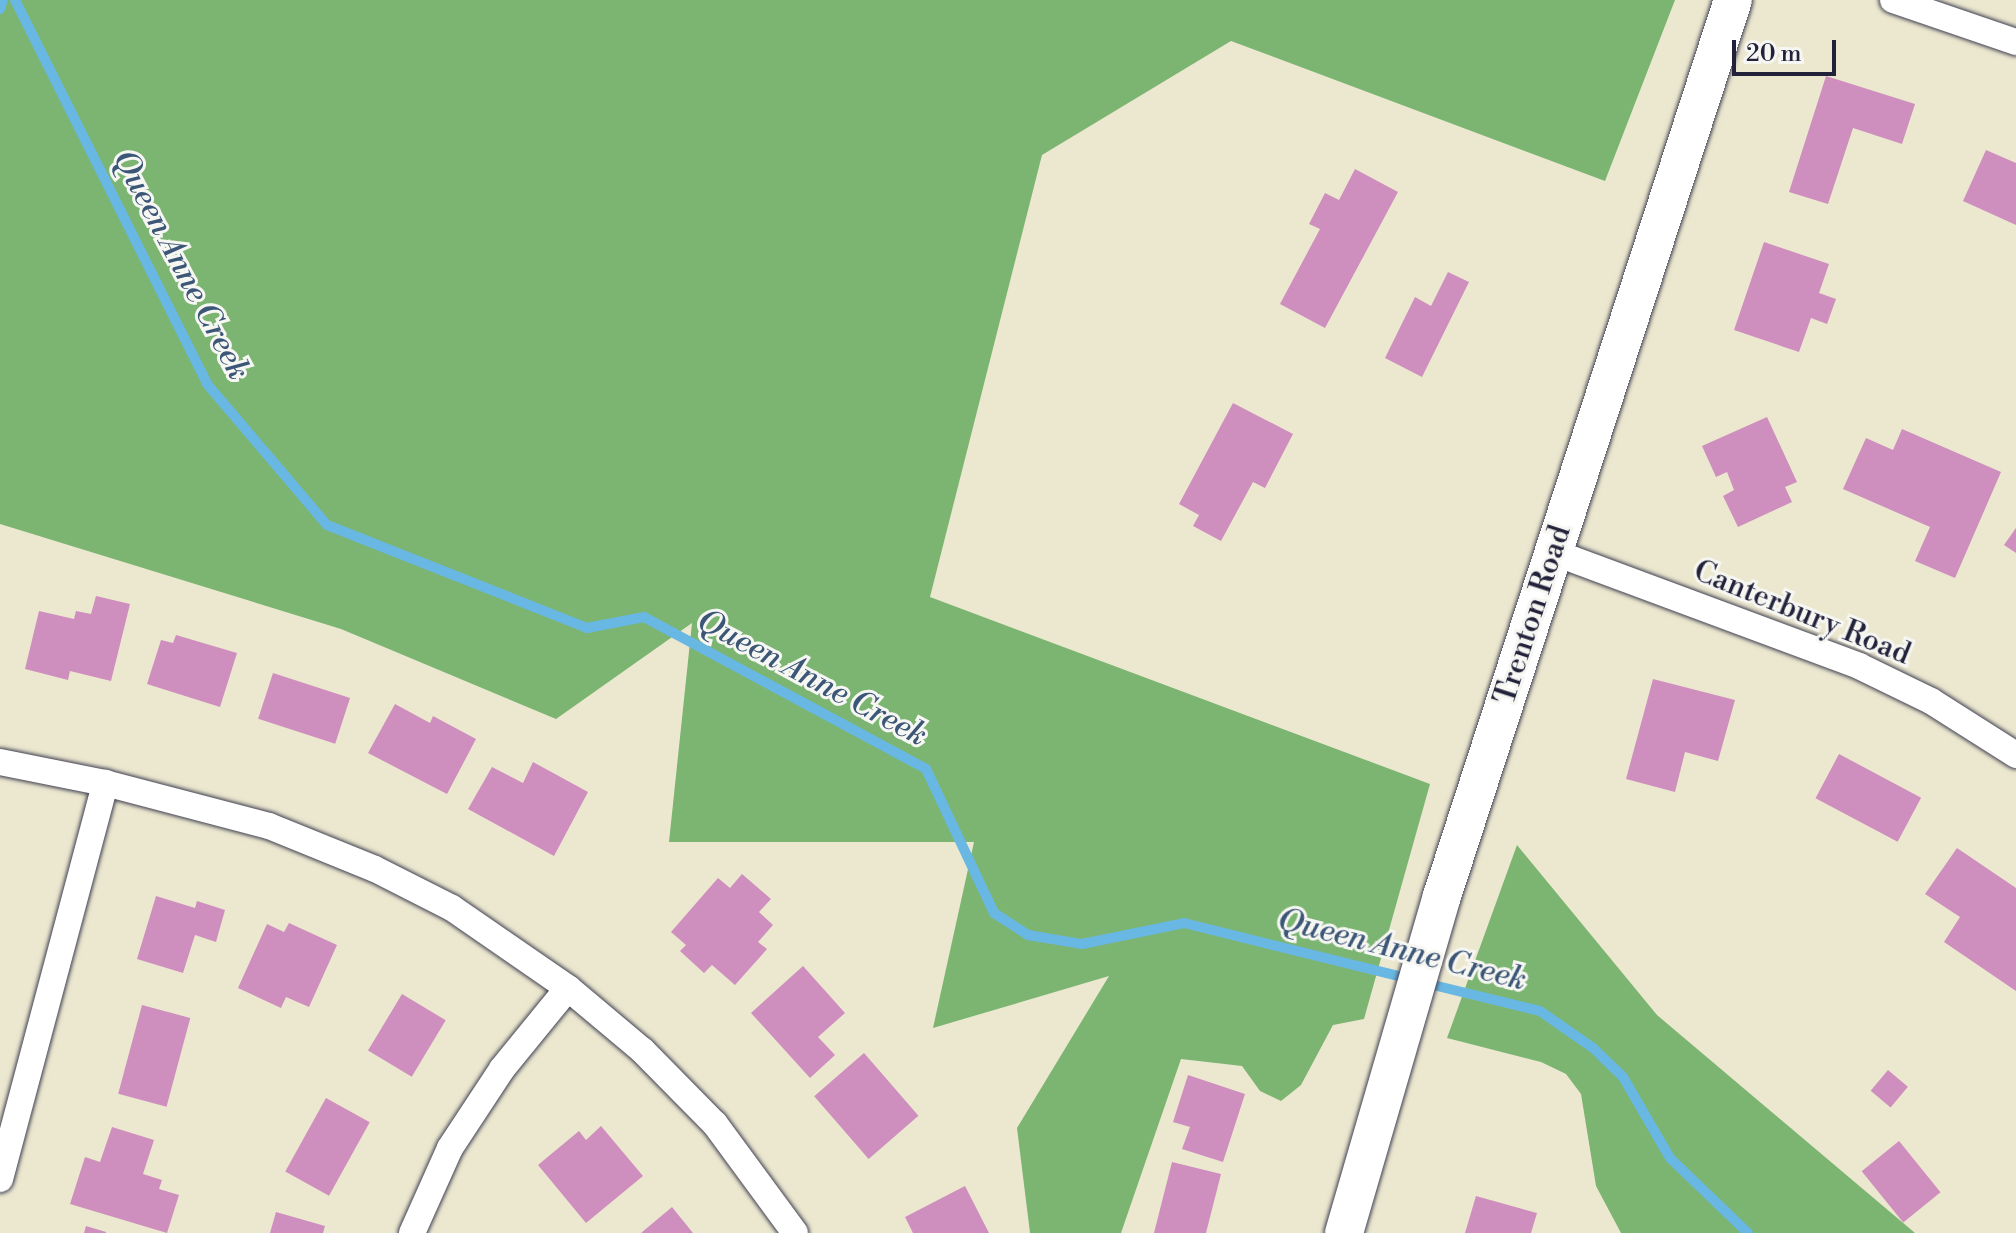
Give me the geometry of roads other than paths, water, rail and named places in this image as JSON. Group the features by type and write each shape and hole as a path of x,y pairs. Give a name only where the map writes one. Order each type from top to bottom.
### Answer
{"main road":[{"name":"Trenton Road","path":"1344,1233 1428,947 1733,0"}],"street":[{"path":"1893,0 2016,42"},
{"name":"Canterbury Road","path":"1553,552 1859,666 1931,701 2016,755"},
{"path":"0,762 105,783 244,818 375,869 452,908 568,988 642,1050 715,1124 795,1233"},
{"path":"0,1179 105,783"},
{"path":"412,1233 450,1148 502,1069 568,988"}],"waterway":[{"path":"0,9 3,0"},
{"name":"Queen Anne Creek","path":"15,0 207,384 327,525 587,628 644,617 926,769 994,913 1028,935 1082,944 1184,923 1410,979"},
{"name":"Queen Anne Creek","path":"1425,983 1540,1011 1593,1048 1623,1077 1670,1158 1748,1233"}]}
